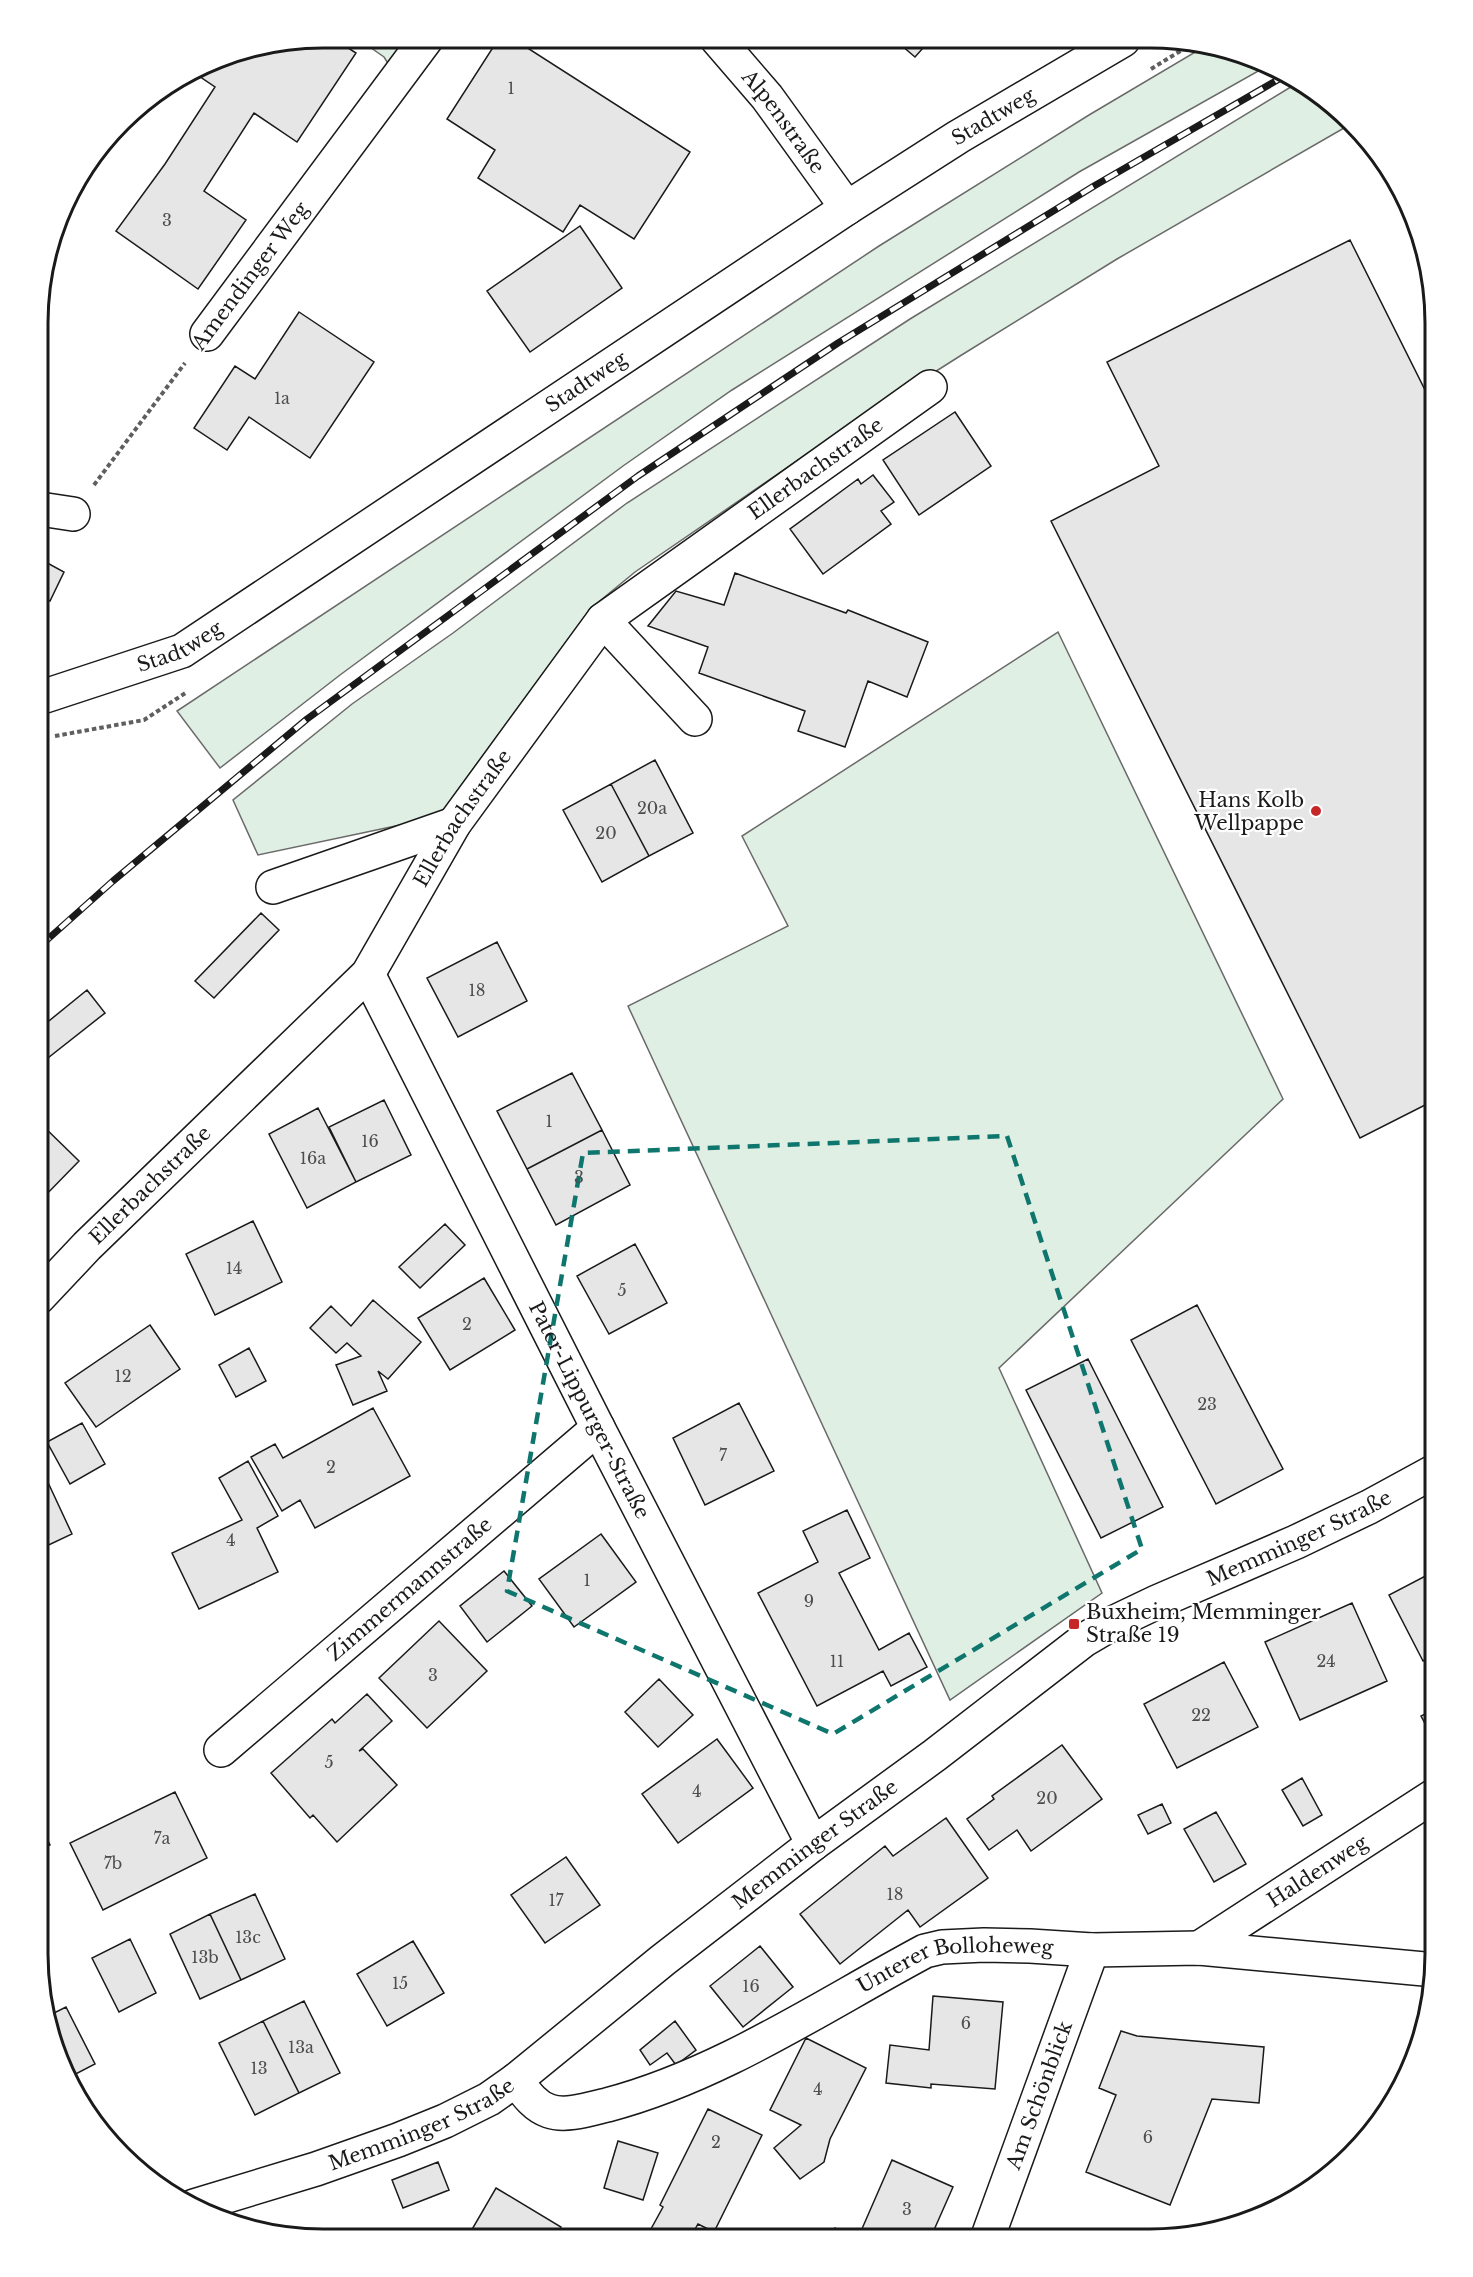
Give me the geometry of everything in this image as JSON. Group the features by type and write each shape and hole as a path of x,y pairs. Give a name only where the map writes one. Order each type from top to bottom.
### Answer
{"street":[{"name":"Amendinger Weg","path":"207,334 420,48"},
{"name":"Alpenstraße","path":"725,48 767,96 847,208"},
{"name":"Stadtweg","path":"48,695 182,651 847,208 958,137 1109,48"},
{"name":"Ellerbachstraße","path":"48,1287 87,1246 368,974 454,824 603,620 930,387"},
{"path":"48,510 73,514"},
{"path":"603,620 695,719"},
{"path":"273,886 454,824"},
{"name":"Pater-Lippurger-Straße","path":"368,974 598,1428 813,1844"},
{"name":"Zimmermannstraße","path":"221,1750 598,1428"},
{"name":"Memminger Straße","path":"205,2203 316,2169 404,2138 468,2110 516,2080 663,1960 1076,1646 1157,1602 1296,1542 1369,1507 1425,1476"},
{"name":"Haldenweg","path":"1199,1948 1425,1801"},
{"name":"Unterer Bolloheweg","path":"516,2080 535,2102 550,2112 584,2111 632,2098 738,2054 925,1951 942,1947 1030,1946 1092,1950 1199,1948 1424,1969"},
{"name":"Am Schönblick","path":"991,2229 1092,1950"}],"path":[{"name":"Amendinger Weg","path":"73,514 207,334"}],"highlighted area":[{"path":"1007,1136 1142,1549 833,1734 507,1591 583,1153"}],"green space":[{"path":"371,48 406,48 391,68 384,57"},
{"path":"1196,52 1221,57 1259,71 1079,172 732,390 623,466 340,675 220,768 177,711 879,246 1089,115"},
{"path":"1291,87 1303,94 1343,128 1117,259 960,356 826,441 635,572 590,609 438,817 258,855 233,800 352,704 453,633 627,503 910,319"},
{"path":"1058,632 1283,1099 999,1368 1102,1593 950,1700 628,1006 788,926 742,836"}],"building":[{"path":"323,48 348,48 356,53 297,142 254,113 204,191 246,220 198,289 116,231 165,164 215,87 200,77 252,57 287,50"},
{"path":"493,48 528,48 690,152 634,239 580,205 563,232 478,178 495,150 447,119"},
{"path":"904,48 923,48 915,57"},
{"path":"580,226 622,288 530,352 487,291"},
{"name":"Hans Kolb Wellpappe","path":"1350,240 1425,390 1425,1105 1360,1138 1051,521 1159,466 1107,362"},
{"path":"299,312 374,362 310,458 249,417 227,450 194,428 235,366 255,379"},
{"path":"955,412 991,466 919,515 883,460"},
{"path":"873,475 894,502 881,511 891,524 823,574 790,529 858,479 861,484"},
{"path":"48,563 64,572 50,601 48,600"},
{"path":"735,573 846,613 848,610 928,642 907,697 868,681 845,747 798,731 805,711 699,673 708,647 648,626 676,591 724,605"},
{"path":"655,760 693,833 649,856 611,784"},
{"path":"611,784 649,856 602,882 563,810"},
{"path":"261,913 279,930 214,998 195,981"},
{"path":"497,942 527,1001 458,1037 427,978"},
{"path":"87,990 105,1013 48,1058 48,1022"},
{"path":"572,1073 602,1130 527,1169 497,1111"},
{"path":"384,1100 411,1155 356,1182 329,1127"},
{"path":"318,1108 356,1182 307,1208 269,1134"},
{"path":"602,1130 630,1185 556,1225 527,1169"},
{"path":"48,1131 79,1161 48,1193"},
{"path":"253,1221 282,1282 215,1315 186,1254"},
{"path":"445,1224 465,1245 420,1288 399,1267"},
{"path":"635,1244 667,1303 609,1334 577,1276"},
{"path":"484,1278 515,1330 450,1370 418,1318"},
{"path":"373,1300 421,1342 388,1379 378,1371 387,1391 353,1405 336,1365 361,1356 347,1343 336,1353 310,1328 331,1306 351,1326"},
{"path":"1197,1305 1283,1469 1216,1504 1131,1340"},
{"path":"150,1325 180,1369 96,1427 65,1383"},
{"path":"249,1348 266,1381 236,1397 219,1365"},
{"path":"1088,1359 1163,1507 1101,1538 1026,1390"},
{"path":"739,1403 774,1471 705,1505 673,1438"},
{"path":"373,1408 410,1476 315,1528 300,1500 282,1511 251,1457 275,1444 283,1458"},
{"path":"82,1423 105,1464 70,1484 48,1441"},
{"path":"248,1461 278,1516 257,1528 278,1572 199,1609 172,1553 242,1520 219,1478"},
{"path":"48,1482 72,1534 48,1545"},
{"path":"847,1510 870,1558 839,1573 879,1650 909,1633 927,1667 891,1686 883,1671 817,1706 758,1593 818,1562 803,1531"},
{"path":"601,1534 636,1582 574,1627 539,1579"},
{"path":"504,1571 532,1606 487,1642 460,1606"},
{"path":"1425,1576 1425,1660 1423,1661 1389,1595"},
{"path":"1352,1603 1387,1681 1300,1720 1265,1642"},
{"path":"439,1621 487,1671 427,1728 379,1678"},
{"path":"1224,1662 1258,1727 1177,1768 1144,1704"},
{"path":"659,1679 693,1715 658,1747 625,1712"},
{"path":"367,1694 392,1721 359,1751 363,1749 397,1785 337,1842 313,1815 310,1818 271,1773 332,1719 335,1723"},
{"path":"717,1739 753,1788 678,1843 642,1794"},
{"path":"1062,1745 1102,1799 1031,1851 1017,1830 989,1850 967,1819 994,1799 992,1796"},
{"path":"1302,1778 1322,1815 1303,1826 1282,1790"},
{"path":"175,1792 207,1858 103,1910 70,1843"},
{"path":"1162,1804 1171,1823 1148,1834 1138,1815"},
{"path":"1216,1812 1246,1864 1214,1882 1184,1829"},
{"path":"946,1818 988,1878 920,1927 908,1910 840,1964 800,1914 885,1846 893,1856"},
{"path":"566,1857 600,1905 545,1943 511,1895"},
{"path":"255,1894 285,1959 241,1980 210,1914"},
{"path":"210,1914 241,1980 200,1999 170,1934"},
{"path":"130,1939 156,1993 119,2012 92,1958"},
{"path":"413,1941 444,1993 387,2026 357,1974"},
{"path":"760,1946 793,1987 743,2027 710,1986"},
{"path":"933,1996 1003,2002 995,2089 931,2084 931,2088 886,2083 890,2045 929,2050"},
{"path":"304,2001 340,2073 299,2093 263,2021"},
{"path":"66,2007 95,2064 76,2074 54,2013"},
{"path":"263,2021 299,2093 255,2115 219,2043"},
{"path":"675,2021 696,2050 676,2065 667,2053 650,2065 640,2050"},
{"path":"1121,2031 1137,2036 1264,2047 1259,2103 1212,2099 1170,2205 1086,2172 1116,2095 1099,2088"},
{"path":"806,2038 866,2068 830,2139 824,2162 800,2179 774,2148 801,2125 770,2110"},
{"path":"708,2109 762,2135 715,2229 708,2229 698,2224 695,2229 651,2229 663,2207 660,2205"},
{"path":"618,2141 658,2153 643,2200 604,2188"},
{"path":"892,2160 953,2187 934,2229 862,2229"},
{"path":"438,2162 449,2190 403,2208 392,2180"},
{"path":"496,2188 561,2227 560,2229 472,2229"}],"railway":[{"path":"48,939 113,881 307,719 638,476 838,343 1094,186 1278,80"}],"place":[{"name":"Hans Kolb Wellpappe","path":"1316,811"},
{"name":"Buxheim, Memminger Straße 19","path":"1074,1624"}]}
